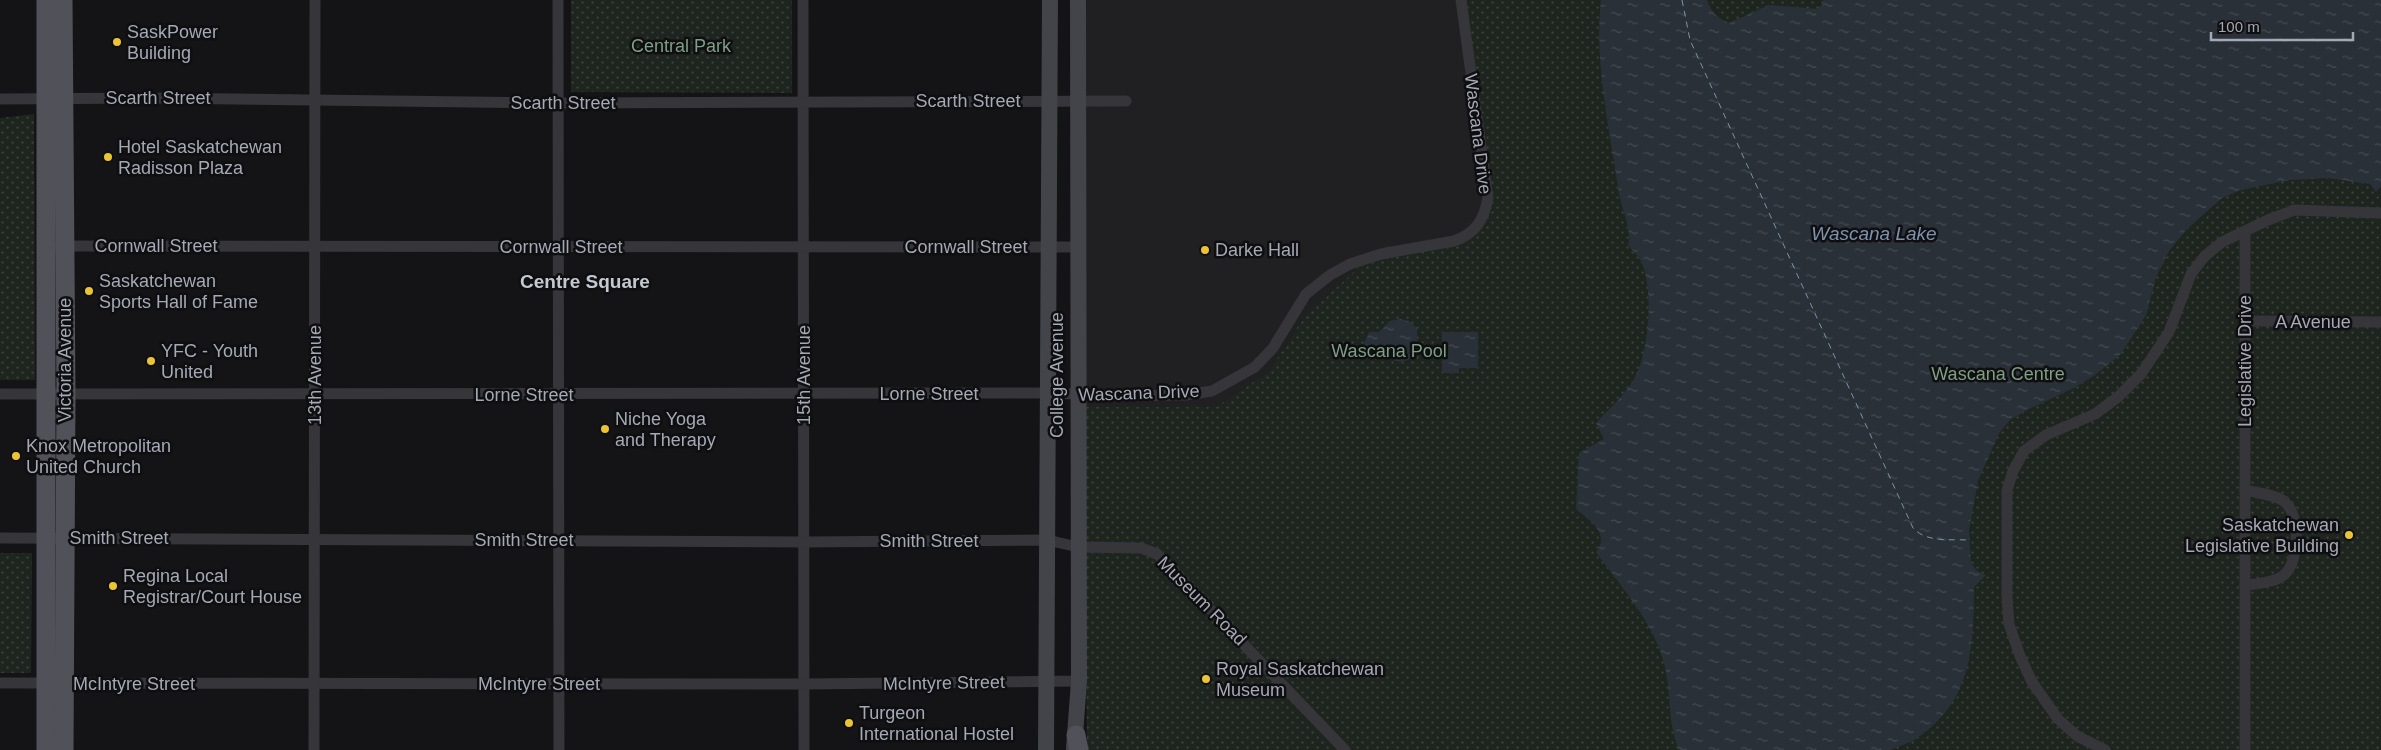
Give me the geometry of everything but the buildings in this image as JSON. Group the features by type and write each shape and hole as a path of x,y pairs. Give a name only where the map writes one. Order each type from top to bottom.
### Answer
{"main road":[{"name":"Victoria Avenue","path":"46,0 55,98"},
{"name":"Victoria Avenue","path":"46,750 46,395 55,246 55,98 63,0"},
{"name":"College Avenue","path":"1046,750 1050,0"},
{"name":"College Avenue","path":"1076,745 1079,682 1078,0"},
{"name":"Victoria Avenue","path":"55,246 66,395 64,750"}],"street":[{"name":"13th Avenue","path":"314,750 315,0"},
{"path":"558,0 559,750"},
{"name":"15th Avenue","path":"803,0 804,750"},
{"name":"Wascana Drive","path":"1049,394 1078,396 1186,395 1212,391 1255,367 1273,348 1306,294 1330,275 1350,264 1381,254 1462,239 1478,226 1485,214 1488,198 1460,0"},
{"name":"Scarth Street","path":"0,99 315,99 558,103 1126,101"},
{"path":"2104,750 2077,736 2058,719 2032,682 2020,656 2009,624 2006,598 2008,490 2013,471 2024,451 2046,435 2095,414 2118,397 2141,374 2169,332 2191,274 2204,257 2222,242 2294,210 2381,213"},
{"name":"Legislative Drive","path":"2244,750 2245,231"},
{"name":"Cornwall Street","path":"55,246 1077,247"},
{"name":"A Avenue","path":"2245,322 2381,322"},
{"name":"Lorne Street","path":"0,394 1049,394"},
{"path":"2245,490 2283,500 2290,508 2295,523 2296,541 2292,564 2286,573 2277,579 2245,586"},
{"name":"Smith Street","path":"0,538 804,542 1047,540"},
{"name":"Museum Road","path":"1047,540 1078,547 1140,548 1157,554 1344,750"},
{"name":"McIntyre Street","path":"0,684 1079,682"}],"shaded area":[{"path":"1084,0 1456,0 1485,197 1474,225 1303,318 1269,371 1216,407 1083,407"}],"green space":[{"name":"Central Park","path":"571,0 792,0 792,93 571,92"},
{"name":"Wascana Centre","path":"1456,0 2381,0 2381,750 1087,750 1083,407 1216,407 1269,371 1303,318 1380,248 1447,238 1474,225 1485,197"},
{"path":"34,114 35,380 0,380 0,118"},
{"path":"0,553 32,553 31,673 0,673"}],"water":[{"name":"Wascana Lake","path":"1601,0 1707,0 1715,14 1729,23 1769,5 1817,9 1823,4 1823,0 2381,0 2381,186 2376,192 2370,184 2328,178 2289,180 2241,190 2222,198 2187,229 2169,251 2156,277 2146,315 2121,354 2095,375 2074,388 2010,420 1999,433 1978,481 1969,530 1971,563 1977,571 1986,575 1974,587 1973,631 1966,672 1949,708 1935,724 1916,739 1891,750 1679,750 1671,718 1664,663 1659,648 1635,605 1596,552 1600,545 1600,533 1592,522 1576,509 1579,453 1604,439 1596,423 1621,397 1634,379 1643,354 1649,306 1646,275 1641,260 1628,245 1628,227 1619,193 1601,72 1599,24"},
{"path":"1400,319 1411,322 1417,329 1417,340 1420,346 1412,358 1400,362 1394,361 1388,358 1379,347 1372,352 1365,350 1364,344 1369,332 1379,332 1390,321"},
{"path":"1442,332 1478,332 1478,368 1459,368 1459,373 1442,373"}],"ferry route":[{"path":"1682,0 1690,40 1913,528 1919,533 1932,538 1969,540"}],"place":[{"name":"SaskPower Building","path":"117,42"},
{"name":"Hotel Saskatchewan Radisson Plaza","path":"108,157"},
{"name":"Darke Hall","path":"1205,250"},
{"name":"Saskatchewan Sports Hall of Fame","path":"89,291"},
{"name":"YFC - Youth United","path":"151,361"},
{"name":"Niche Yoga and Therapy","path":"605,429"},
{"name":"Knox Metropolitan United Church","path":"16,456"},
{"name":"Saskatchewan Legislative Building","path":"2349,535"},
{"name":"Regina Local Registrar/Court House","path":"113,586"},
{"name":"Royal Saskatchewan Museum","path":"1206,679"},
{"name":"Turgeon International Hostel","path":"849,723"}],"district":[{"name":"Centre Square","path":"585,281"}],"park label":[{"name":"Wascana Pool","path":"1389,351"}]}
